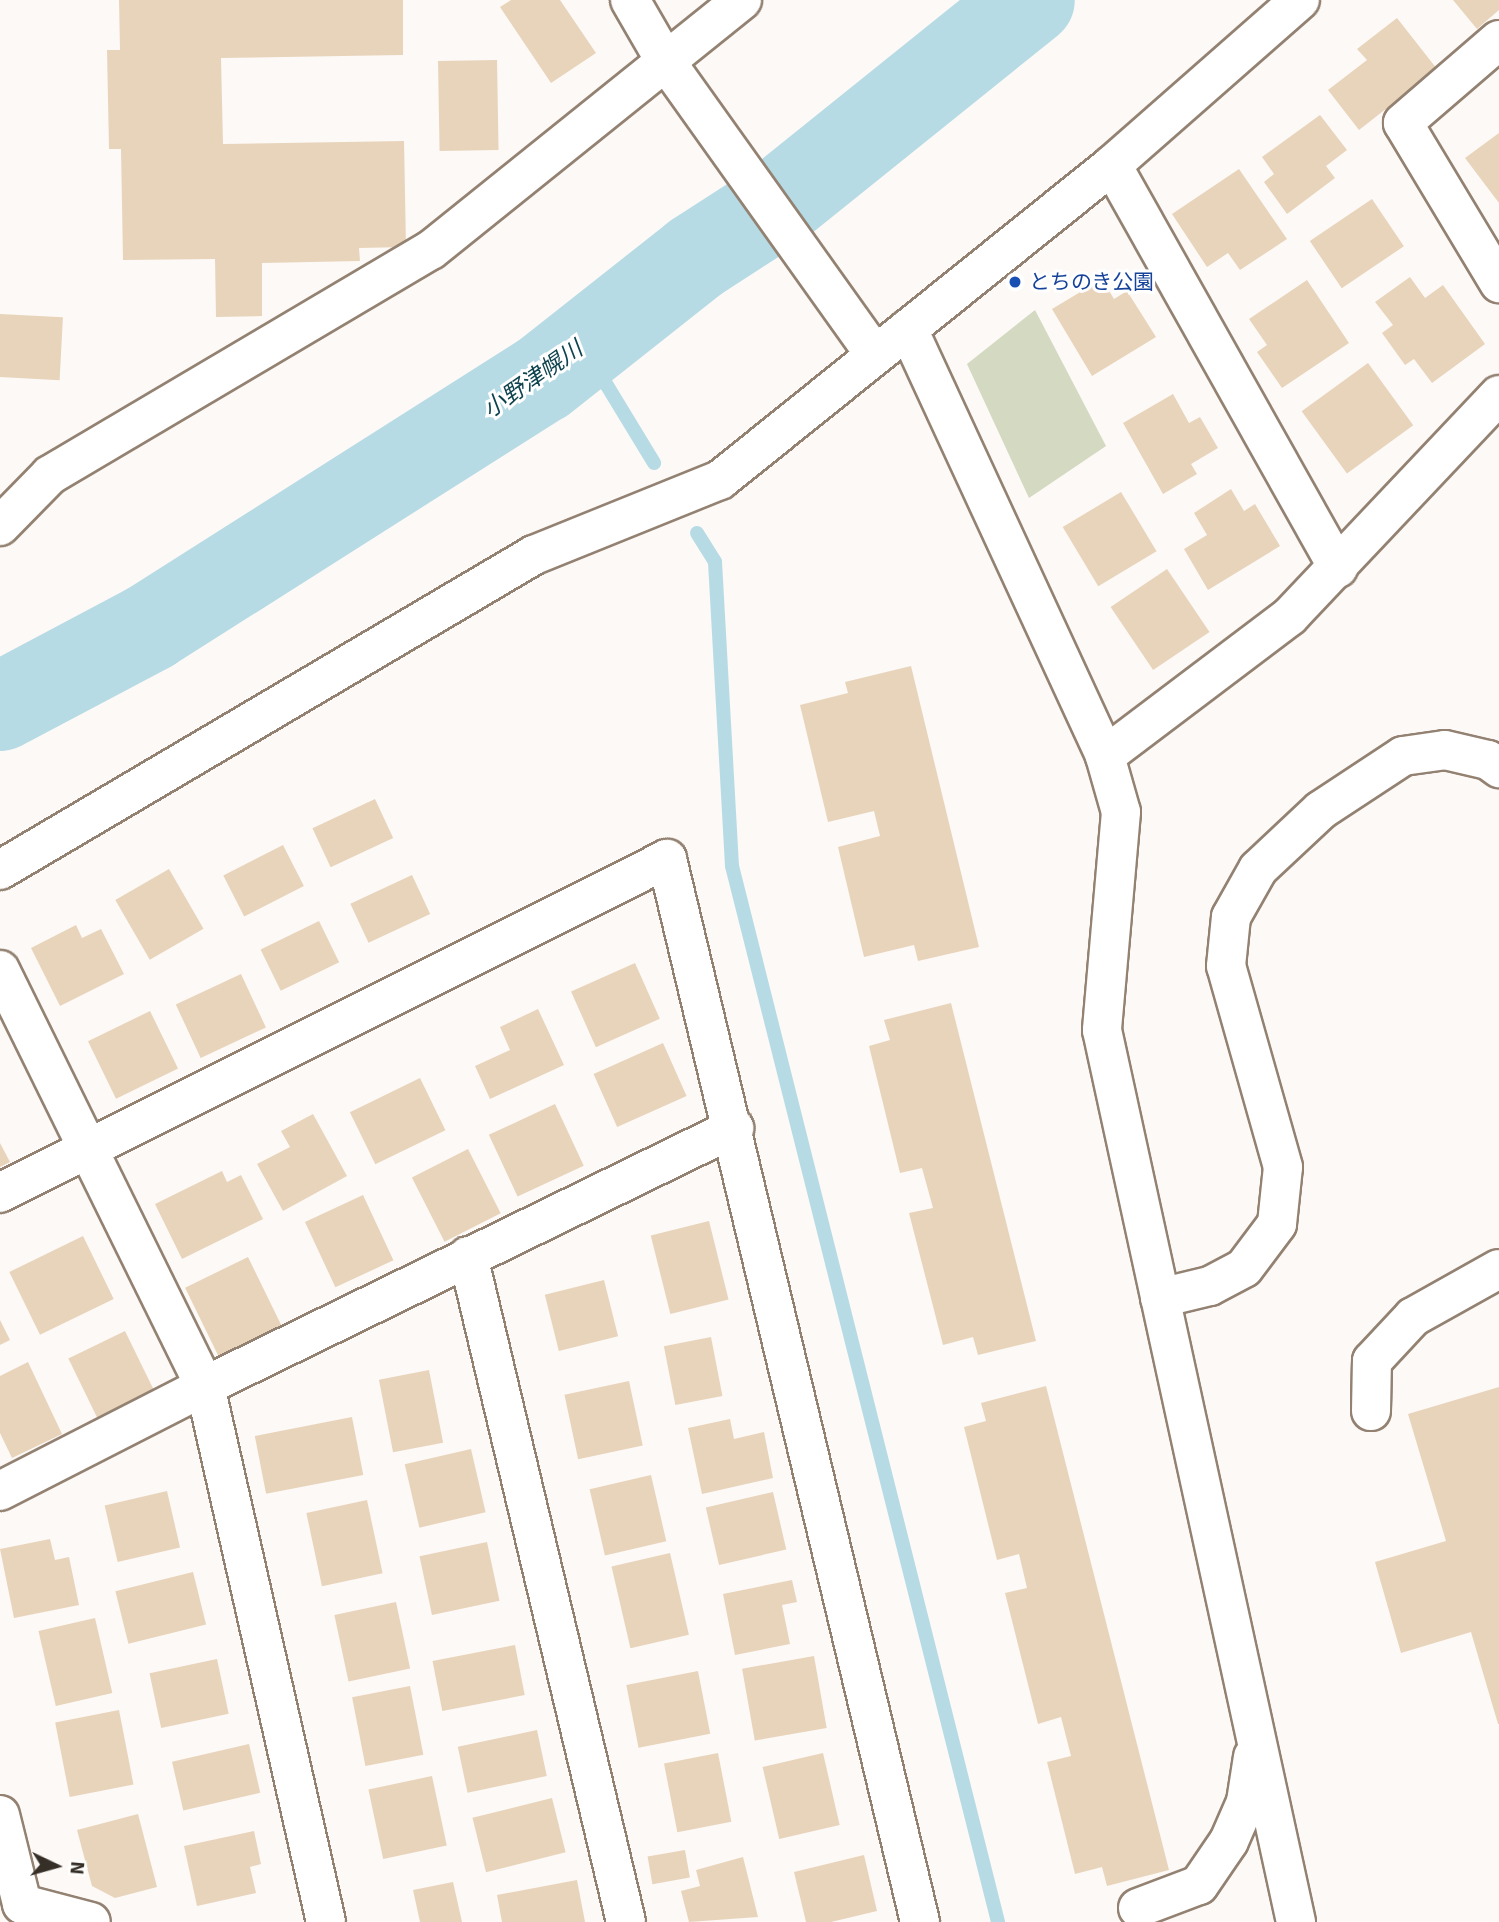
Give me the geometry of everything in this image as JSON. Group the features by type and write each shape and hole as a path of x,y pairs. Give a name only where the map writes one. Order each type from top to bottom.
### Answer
{"street":[{"path":"630,0 664,59 836,294 874,353"},
{"path":"0,526 50,475 431,250 664,59 742,0"},
{"path":"0,870 534,555 720,480 874,353 908,329 1112,165 1300,0"},
{"path":"1499,40 1403,123 1499,283"},
{"path":"1112,165 1338,568"},
{"path":"908,329 1105,756 1121,812 1101,1030 1296,1922"},
{"path":"1105,756 1290,616 1499,395"},
{"path":"1160,1298 1210,1286 1244,1268 1277,1224 1283,1167 1226,966 1231,917 1258,869 1321,810 1403,756 1445,750 1488,760 1499,768"},
{"path":"0,1192 667,859 734,1128 920,1922"},
{"path":"0,970 205,1386 327,1922"},
{"path":"0,1491 205,1386 734,1128"},
{"path":"468,1256 626,1922"},
{"path":"1371,1411 1372,1361 1413,1317 1499,1269"},
{"path":"1138,1908 1199,1885 1229,1841 1246,1802 1256,1738"},
{"path":"0,1815 22,1904 91,1922"}],"green space":[{"path":"1035,310 1106,446 1029,498 967,364"}],"building":[{"path":"119,0 403,0 403,55 221,58 223,144 404,141 406,247 359,248 360,261 262,263 262,316 216,317 215,259 123,260 121,149 109,149 107,50 120,50"},
{"path":"511,0 560,0 596,53 551,83 500,7"},
{"path":"1453,0 1499,0 1499,10 1477,29"},
{"path":"1397,18 1437,69 1359,130 1328,90 1367,60 1357,49"},
{"path":"497,60 499,150 440,151 438,61"},
{"path":"1320,115 1347,150 1326,166 1335,178 1287,214 1264,182 1274,174 1262,157"},
{"path":"1499,133 1499,203 1465,158"},
{"path":"1239,169 1287,239 1240,270 1228,253 1207,267 1172,214"},
{"path":"1372,199 1404,246 1342,288 1310,241"},
{"path":"1410,277 1425,298 1443,285 1485,344 1432,383 1414,359 1405,365 1382,333 1393,325 1375,302"},
{"path":"1102,279 1114,299 1127,291 1156,337 1092,376 1052,309"},
{"path":"1307,280 1349,343 1282,388 1257,352 1267,345 1249,319"},
{"path":"0,314 63,317 60,380 0,377"},
{"path":"1368,363 1413,425 1347,473 1302,411"},
{"path":"1173,394 1189,423 1200,417 1218,448 1191,464 1197,474 1163,494 1123,423"},
{"path":"1231,489 1244,511 1255,504 1280,546 1208,590 1184,549 1207,535 1194,513"},
{"path":"1121,492 1157,551 1098,586 1063,527"},
{"path":"1167,569 1209,632 1153,670 1111,607"},
{"path":"911,666 979,947 918,961 914,945 864,957 838,847 880,836 874,811 828,822 800,705 848,693 845,682"},
{"path":"375,799 393,838 331,867 312,828"},
{"path":"283,845 304,886 244,916 223,875"},
{"path":"169,869 204,929 150,960 115,900"},
{"path":"412,875 430,914 369,943 350,904"},
{"path":"319,921 339,962 281,991 261,949"},
{"path":"76,925 82,938 101,929 124,974 60,1006 31,948"},
{"path":"635,963 660,1019 596,1047 571,991"},
{"path":"241,974 266,1027 201,1058 176,1004"},
{"path":"951,1003 1036,1341 978,1355 973,1337 943,1345 909,1213 933,1208 922,1168 900,1173 869,1046 890,1040 884,1020"},
{"path":"538,1009 564,1065 490,1099 475,1066 510,1050 500,1027"},
{"path":"150,1011 178,1069 116,1099 88,1041"},
{"path":"663,1043 687,1096 617,1127 594,1074"},
{"path":"420,1078 445,1130 375,1164 350,1112"},
{"path":"555,1104 584,1166 518,1196 489,1135"},
{"path":"313,1114 347,1176 283,1211 257,1164 290,1147 281,1131"},
{"path":"0,1143 10,1162 0,1167"},
{"path":"468,1149 501,1213 445,1242 412,1178"},
{"path":"222,1171 227,1182 241,1175 263,1219 182,1259 155,1204"},
{"path":"363,1195 393,1260 335,1287 305,1222"},
{"path":"709,1221 729,1300 670,1314 651,1236"},
{"path":"83,1236 114,1299 40,1335 9,1272"},
{"path":"248,1257 281,1325 218,1356 185,1288"},
{"path":"604,1280 618,1336 559,1351 545,1295"},
{"path":"0,1320 10,1340 0,1345"},
{"path":"125,1331 157,1397 100,1424 68,1359"},
{"path":"711,1337 722,1396 675,1405 664,1346"},
{"path":"28,1362 62,1434 12,1458 0,1433 0,1376"},
{"path":"429,1370 443,1443 393,1452 379,1380"},
{"path":"629,1381 643,1446 578,1459 564,1395"},
{"path":"1046,1386 1169,1870 1107,1886 1102,1867 1075,1874 1047,1762 1071,1756 1061,1717 1038,1724 1005,1593 1027,1588 1019,1554 997,1560 964,1427 986,1421 981,1403"},
{"path":"1499,1387 1498,1724 1471,1632 1401,1653 1375,1562 1446,1541 1408,1414"},
{"path":"352,1417 363,1475 266,1494 255,1436"},
{"path":"730,1419 734,1439 764,1432 773,1478 702,1494 688,1428"},
{"path":"471,1449 486,1512 419,1528 405,1464"},
{"path":"651,1475 666,1541 605,1555 590,1489"},
{"path":"167,1491 180,1548 118,1562 105,1505"},
{"path":"773,1492 786,1549 719,1565 706,1508"},
{"path":"367,1500 383,1573 322,1586 306,1513"},
{"path":"50,1539 55,1560 69,1557 79,1605 14,1618 0,1549"},
{"path":"487,1542 499,1601 432,1615 420,1556"},
{"path":"670,1553 689,1635 630,1648 612,1566"},
{"path":"193,1572 206,1624 128,1644 115,1591"},
{"path":"792,1580 797,1602 782,1605 790,1644 735,1655 723,1594"},
{"path":"396,1602 410,1669 349,1682 334,1615"},
{"path":"95,1618 112,1693 56,1706 38,1631"},
{"path":"515,1645 525,1695 442,1711 433,1661"},
{"path":"814,1656 827,1728 755,1741 742,1669"},
{"path":"217,1659 229,1714 161,1728 150,1673"},
{"path":"698,1671 710,1734 639,1748 626,1685"},
{"path":"410,1686 423,1755 365,1766 352,1697"},
{"path":"119,1710 134,1785 70,1797 55,1722"},
{"path":"537,1730 547,1776 468,1793 458,1747"},
{"path":"249,1744 260,1793 183,1810 172,1762"},
{"path":"718,1753 731,1822 677,1832 664,1763"},
{"path":"823,1753 840,1825 779,1839 763,1767"},
{"path":"432,1776 447,1845 383,1859 368,1790"},
{"path":"552,1798 566,1852 486,1872 472,1818"},
{"path":"138,1814 157,1887 115,1898 92,1886 77,1830"},
{"path":"254,1831 261,1864 250,1867 256,1893 197,1906 184,1846"},
{"path":"685,1850 690,1878 652,1884 648,1857"},
{"path":"864,1855 877,1911 831,1922 806,1922 794,1872"},
{"path":"743,1857 758,1917 689,1922 681,1891 700,1886 696,1870"},
{"path":"577,1880 585,1922 502,1922 497,1895"},
{"path":"453,1882 462,1922 420,1922 413,1890"}],"waterway":[{"name":"小野津幌川","path":"0,706 149,627 542,378 695,257 771,208 1030,0"},
{"path":"583,346 654,463"},
{"path":"697,533 715,562 732,866 998,1922"}],"place":[{"name":"とちのき公園","path":"1015,282"}]}
